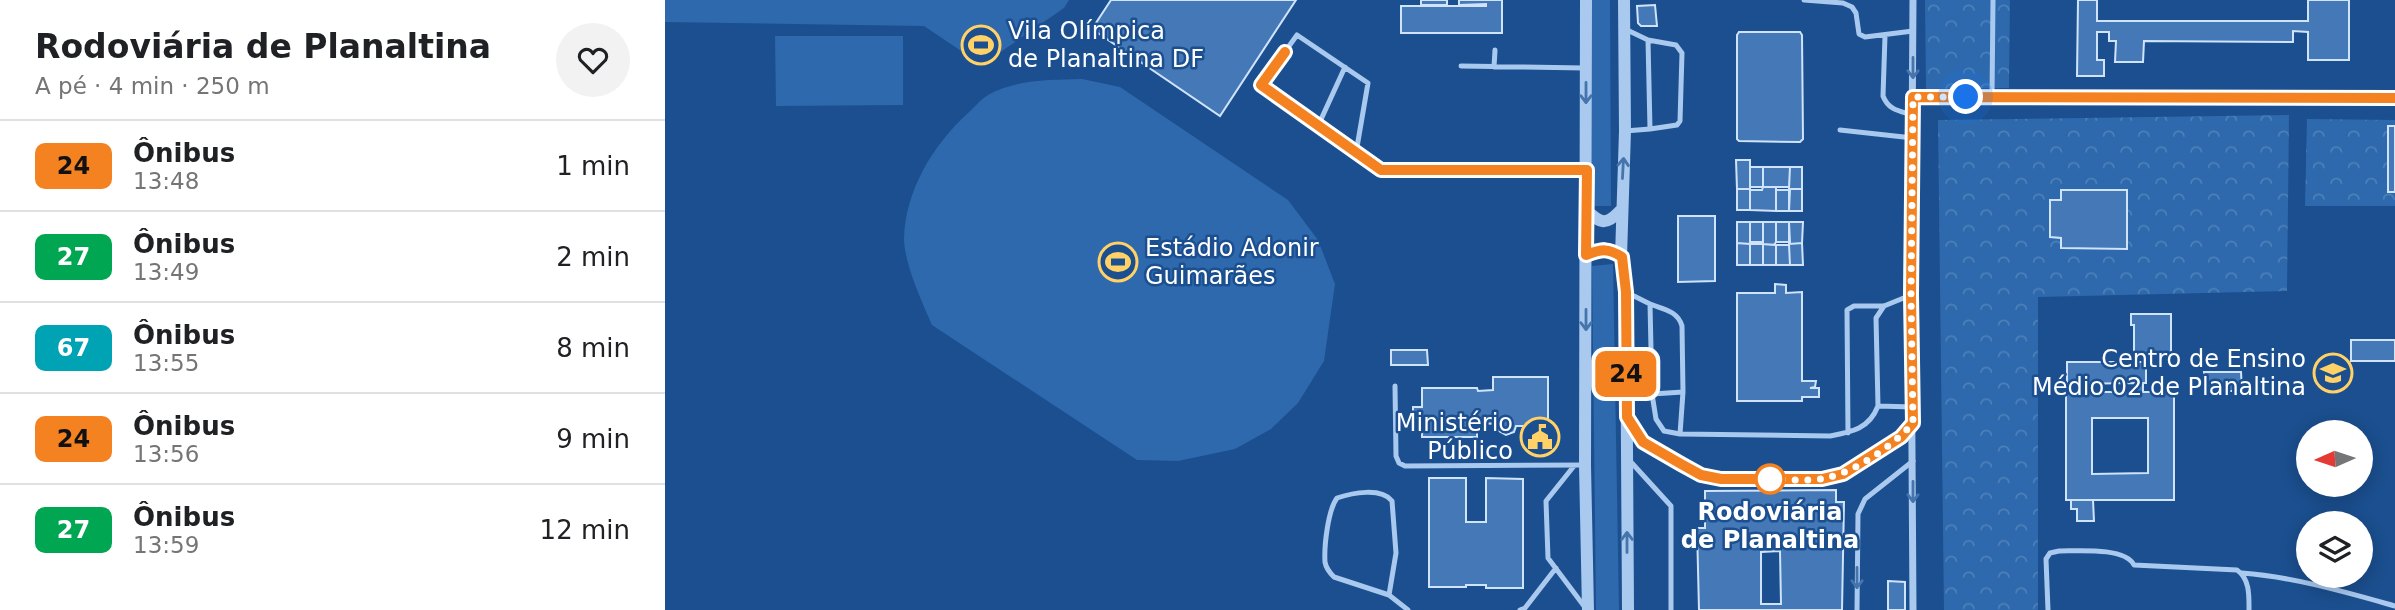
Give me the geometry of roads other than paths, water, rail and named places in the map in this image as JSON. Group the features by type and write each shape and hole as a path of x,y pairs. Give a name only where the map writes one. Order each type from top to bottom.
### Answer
{"street":[{"path":"1586,0 1586,255 1579,465 1588,610"},
{"path":"1624,0 1625,131 1621,210 1626,292 1628,610"},
{"path":"1913,0 1913,610"},
{"path":"1913,97 2395,98"},
{"path":"1586,210 1597,221 1605,222 1613,219 1621,210"},
{"path":"1586,255 1604,248 1622,257"}],"lane":[{"path":"1804,0 1852,6 1856,13 1859,34 1865,37 1913,32"},
{"path":"1992,97 1993,0"},
{"path":"1625,29 1648,40 1676,45 1682,53 1680,121 1677,125 1625,131"},
{"path":"1356,153 1369,83 1297,35 1261,85 1356,153 1381,170 1587,170"},
{"path":"1885,36 1883,96 1892,109 1913,115"},
{"path":"1648,40 1650,129"},
{"path":"1495,50 1495,67"},
{"path":"1461,66 1586,68"},
{"path":"1318,126 1345,67"},
{"path":"1840,130 1913,138"},
{"path":"1626,292 1680,318 1683,392 1680,434"},
{"path":"1847,433 1847,310 1854,306 1884,306 1911,295"},
{"path":"1650,304 1652,394 1656,419 1664,431 1680,434 1830,436 1863,427 1873,418 1878,406 1876,318 1884,306"},
{"path":"1395,386 1396,456 1399,463 1405,466 1579,465"},
{"path":"1627,393 1683,392"},
{"path":"1878,406 1913,407"},
{"path":"1627,417 1643,442 1701,475 1721,479 1822,479 1843,474 1901,437 1913,423"},
{"path":"1627,458 1671,506 1671,610"},
{"path":"1857,610 1858,514 1865,499 1913,461"},
{"path":"1579,465 1546,501 1548,558 1588,610"},
{"path":"1389,595 1396,553 1392,501 1381,493 1337,498 1331,506 1325,562 1328,571 1334,577 1389,595 1408,610"},
{"path":"2048,610 2046,559 2055,551 2106,552 2131,560 2134,565 2237,570 2242,573 2273,575 2395,606"},
{"path":"1520,610 1525,608 1556,568"},
{"path":"2242,573 2249,592 2249,610"}],"place":[{"name":"Vila Olímpica de Planaltina DF","path":"981,45"},
{"name":"Estádio Adonir Guimarães","path":"1118,262"},
{"name":"Centro de Ensino Médio 02 de Planaltina","path":"2333,373"},
{"name":"Ministério Público","path":"1540,437"},
{"name":"Rodoviária de Planaltina","path":"1770,479"}]}
